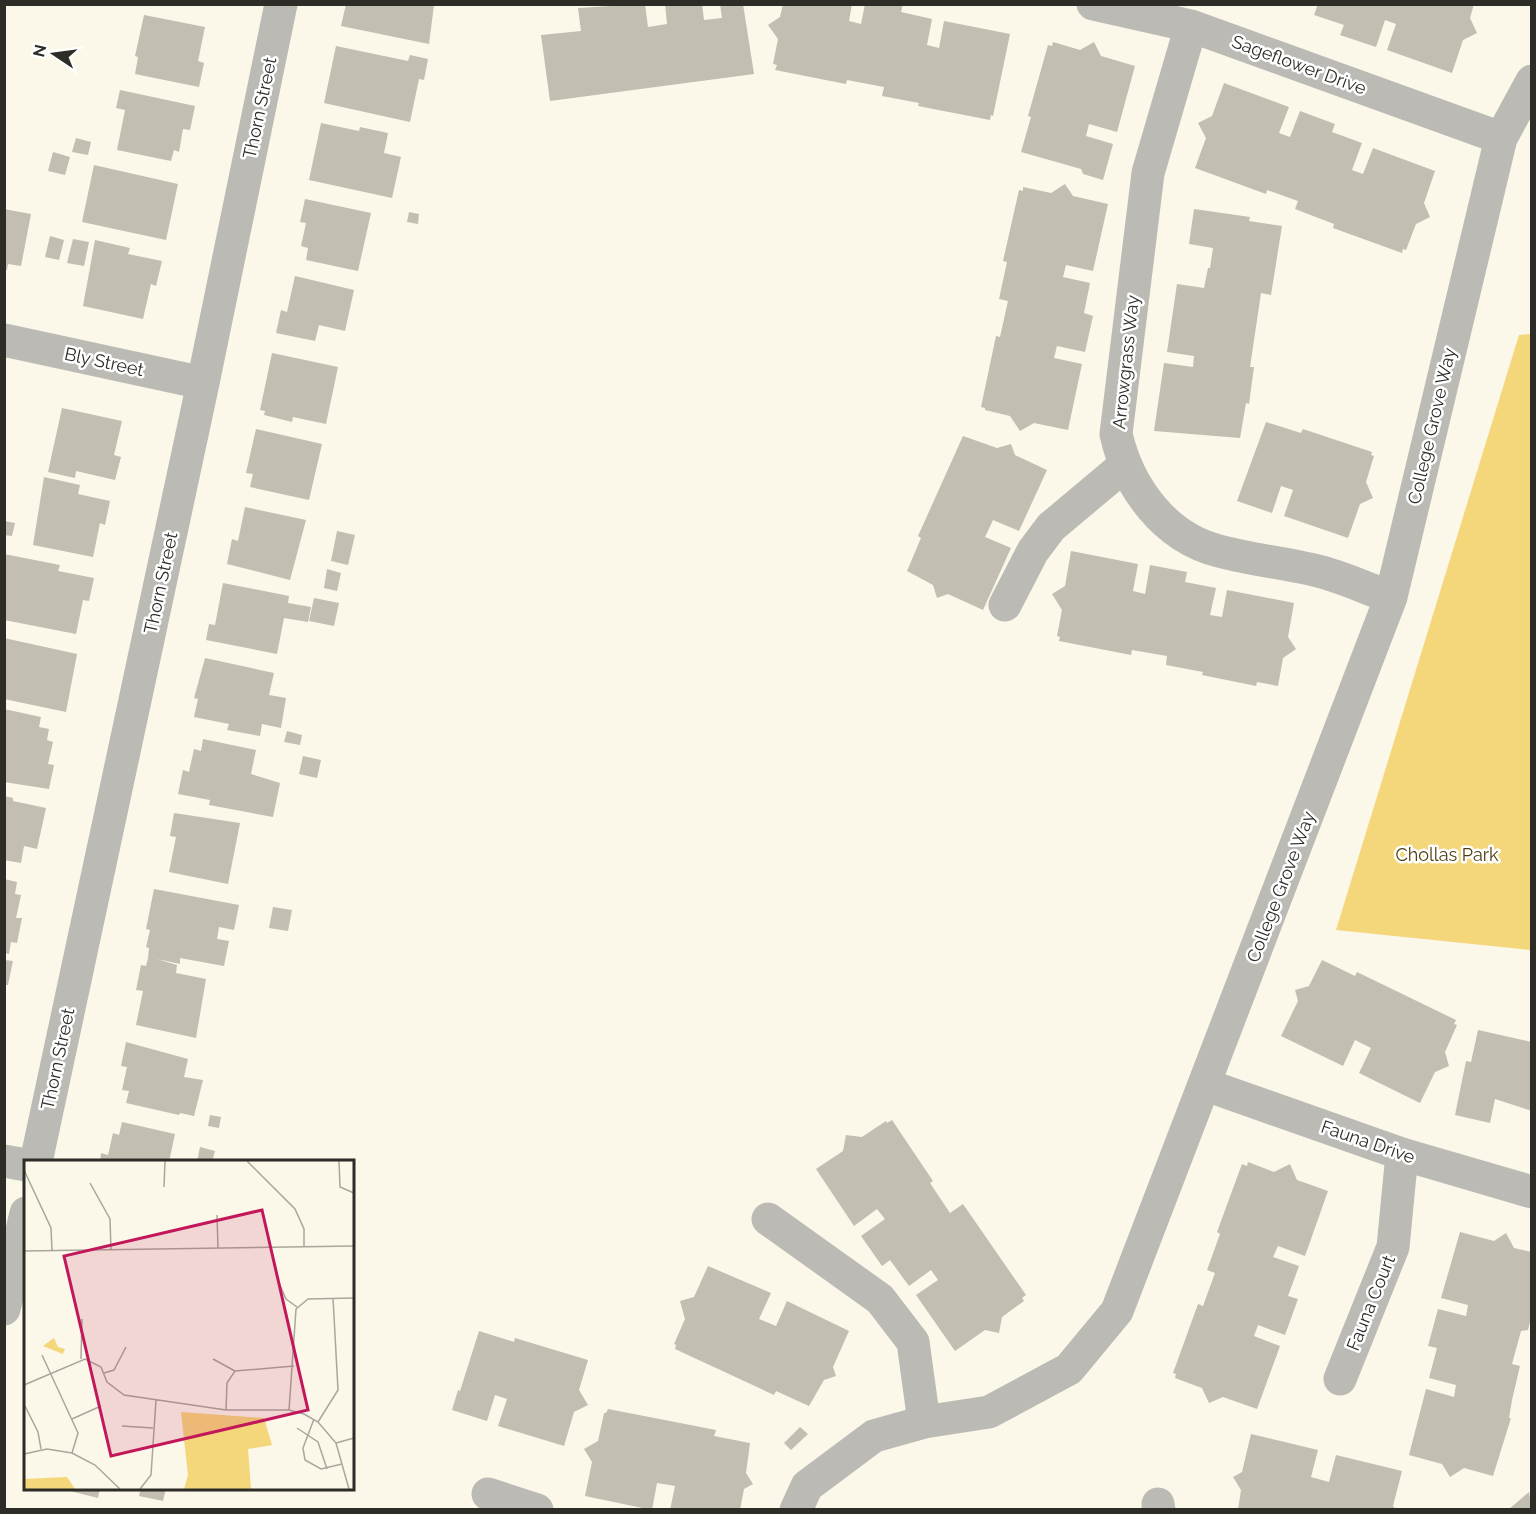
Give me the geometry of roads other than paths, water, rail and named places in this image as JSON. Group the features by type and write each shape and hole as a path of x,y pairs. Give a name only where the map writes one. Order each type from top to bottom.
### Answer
{"street":[{"name":"Thorn Street","path":"36,1160 203,383 281,4"},
{"name":"Sageflower Drive","path":"1093,4 1191,26 1501,138"},
{"name":"Arrowgrass Way","path":"1191,26 1148,172 1116,434 1125,465 1145,500 1160,517 1197,543 1218,551 1320,571 1391,597"},
{"name":"College Grove Way","path":"796,1509 807,1486 874,1436 924,1422 988,1412 1069,1369 1117,1311 1206,1085 1391,597 1501,138 1532,81"},
{"name":"Bly Street","path":"4,340 203,383"},
{"path":"1005,605 1033,551 1051,527 1125,465"},
{"name":"Fauna Drive","path":"1206,1085 1402,1154 1532,1192"},
{"name":"Fauna Court","path":"1340,1380 1393,1247 1402,1154"},
{"path":"4,1161 24,1166"},
{"path":"768,1219 880,1299 913,1342 924,1422"},
{"path":"4,1309 24,1222"},
{"path":"488,1494 537,1509"}],"park label":[{"name":"Chollas Park","path":"1447,855"}]}
